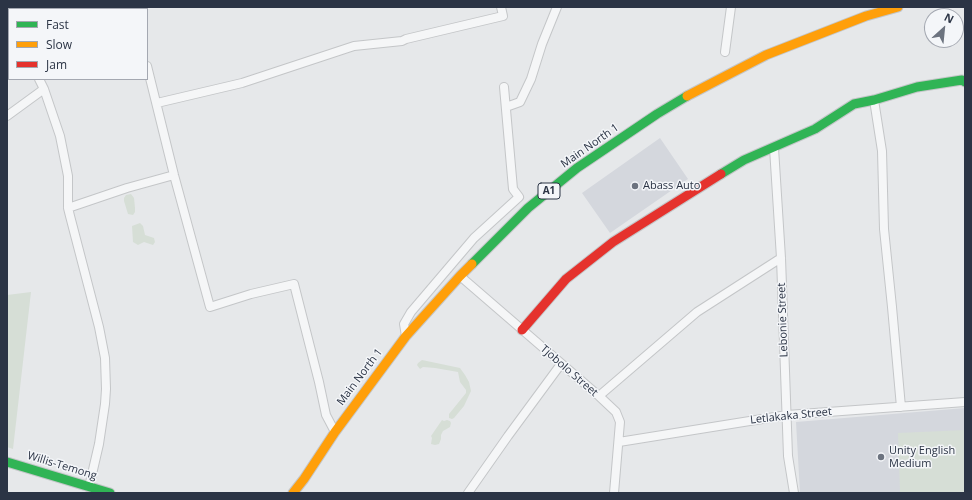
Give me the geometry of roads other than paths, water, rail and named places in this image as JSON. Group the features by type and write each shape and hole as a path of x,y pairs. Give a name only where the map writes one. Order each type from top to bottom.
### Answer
{"main road":[{"name":"Main North 1","path":"293,493 335,432 406,336 460,276 528,208 577,168 657,114 695,92 766,55 866,16 898,7"},
{"path":"522,330 566,279 613,242 744,160 815,129 854,104 917,88 962,80 965,82"},
{"name":"Willis-Temong","path":"7,462 110,493"}],"street":[{"path":"157,104 242,83 354,46 402,41 406,38 503,16 501,7"},
{"path":"506,107 520,102 531,80 542,44 557,7"},
{"path":"726,52 731,7"},
{"path":"148,70 174,175 210,307 251,294 294,284 326,415 335,432"},
{"path":"40,80 60,136 64,152 68,176 68,208 99,327 105,358 106,389 99,444 89,487"},
{"path":"406,336 404,324 411,312 474,238 519,197 514,189 504,87"},
{"path":"7,116 44,89"},
{"path":"874,100 882,151 884,229 901,407"},
{"name":"Lebonie Street","path":"774,148 781,258 788,456 794,493"},
{"path":"68,208 127,188 174,175"},
{"path":"599,396 697,312 781,258"},
{"name":"Tjobolo Street","path":"460,276 616,412 620,422 614,493"},
{"path":"468,493 561,364"},
{"name":"Letlakaka Street","path":"619,442 787,415 965,402"}],"place":[{"name":"Abass Auto","path":"635,186"},
{"name":"Unity English Medium","path":"881,457"}]}
